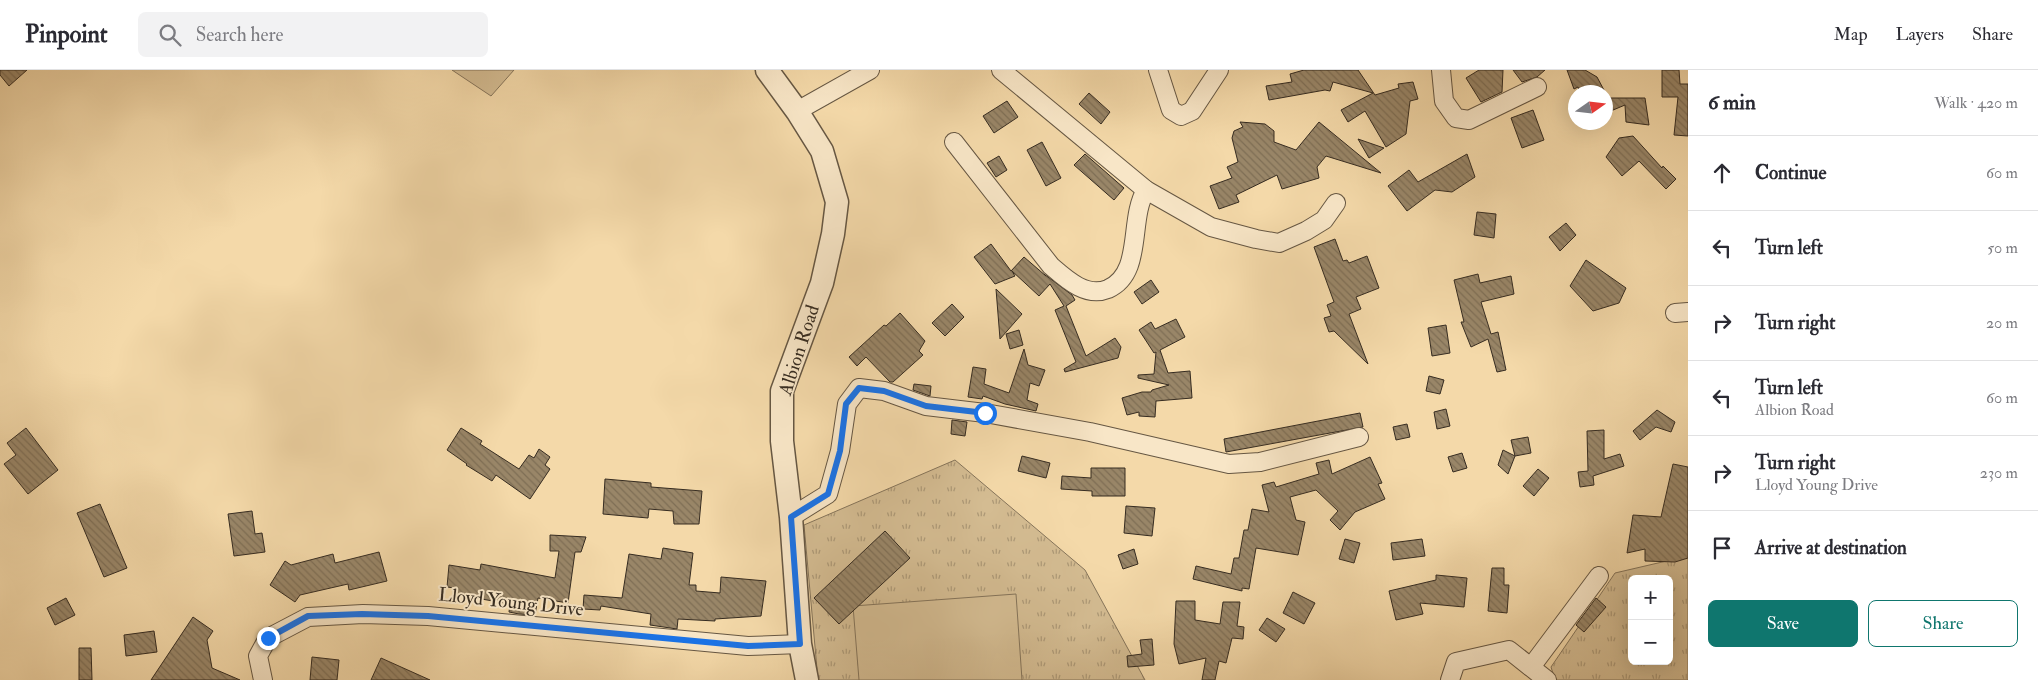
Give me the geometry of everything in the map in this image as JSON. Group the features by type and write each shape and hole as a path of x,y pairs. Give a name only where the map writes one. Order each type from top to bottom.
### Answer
{"street":[{"name":"Albion Road","path":"767,70 797,111 822,151 836,202 833,234 822,283 782,391 782,441 791,517 800,644 807,680"},
{"path":"797,111 870,70"},
{"path":"1001,70 1146,190 1211,227 1279,243 1306,231 1324,220 1336,203"},
{"path":"1158,70 1171,110 1181,116 1192,111 1219,70"},
{"path":"1441,70 1444,101 1456,118 1469,120 1538,87"},
{"path":"954,142 1051,266 1068,280 1085,289 1096,292 1106,290 1117,284 1126,273 1132,253 1138,207 1146,190"},
{"path":"791,517 828,494 840,451 846,404 859,388 884,391 926,406 985,413 1090,432 1229,464 1260,462 1359,437"},
{"path":"1531,667 1600,576"},
{"name":"Lloyd Young Drive","path":"263,680 258,656 268,638 308,616 362,614 428,616 748,646 800,644"},
{"path":"1450,680 1456,662 1509,650 1547,680"}],"green space":[{"path":"452,70 514,70 491,96"},
{"path":"955,460 1085,570 1145,680 818,680 804,525"},
{"path":"1688,556 1688,680 1555,680 1551,667 1615,573"},
{"path":"1016,594 1022,680 859,680 853,606"}],"building":[{"path":"0,70 27,70 9,86 0,75"},
{"path":"1304,70 1358,70 1375,95 1399,88 1398,84 1413,82 1418,99 1410,101 1406,134 1386,147 1365,111 1348,122 1341,110 1373,93 1333,82 1330,91 1325,90 1269,100 1266,86 1292,82 1290,74"},
{"path":"1479,70 1503,70 1502,92 1481,102 1466,78"},
{"path":"1513,70 1545,70 1537,77 1522,82"},
{"path":"1567,70 1585,70 1597,77 1601,85 1573,85"},
{"path":"1662,70 1679,70 1680,84 1688,84 1688,136 1674,135 1678,97 1662,97"},
{"path":"1089,93 1110,112 1101,124 1079,104"},
{"path":"1613,98 1645,98 1649,125 1626,122 1625,105 1613,110"},
{"path":"1007,101 1018,117 994,133 983,116"},
{"path":"1533,110 1544,140 1522,148 1511,118"},
{"path":"1240,122 1265,124 1274,131 1274,142 1296,150 1319,122 1381,173 1326,156 1317,167 1319,178 1282,189 1277,175 1236,195 1239,202 1219,209 1210,186 1232,178 1227,167 1238,162 1232,138 1234,131 1243,127"},
{"path":"1633,136 1662,168 1663,166 1676,179 1666,189 1639,161 1622,176 1606,157 1619,138"},
{"path":"1358,139 1384,148 1369,158"},
{"path":"1042,142 1061,178 1046,186 1027,150"},
{"path":"1085,154 1124,188 1114,200 1074,165"},
{"path":"1467,154 1475,177 1452,192 1435,190 1407,211 1388,186 1409,170 1418,182"},
{"path":"999,156 1007,170 996,177 987,163"},
{"path":"1477,212 1496,214 1494,238 1474,235"},
{"path":"1566,223 1576,235 1560,251 1549,237"},
{"path":"1335,239 1343,261 1347,260 1349,263 1367,256 1379,288 1356,297 1361,309 1349,314 1368,364 1334,331 1329,332 1324,318 1331,316 1327,305 1334,302 1314,247"},
{"path":"991,244 1011,271 1024,257 1072,295 1075,300 1066,306 1086,356 1115,338 1121,347 1118,358 1065,372 1064,369 1076,362 1055,310 1064,306 1050,284 1039,296 1012,271 1015,276 995,284 974,257"},
{"path":"1586,260 1626,288 1619,303 1593,311 1570,286"},
{"path":"1478,274 1480,283 1511,276 1514,294 1481,302 1491,334 1498,332 1506,370 1497,372 1488,339 1471,347 1461,322 1464,322 1454,280"},
{"path":"1151,280 1159,292 1142,304 1134,292"},
{"path":"996,289 1022,314 1000,339"},
{"path":"952,304 964,317 945,336 932,323"},
{"path":"900,313 925,341 919,351 923,355 893,382 890,382 866,357 857,366 849,357"},
{"path":"1176,319 1185,337 1160,350 1168,373 1190,371 1192,398 1156,401 1155,417 1139,416 1139,412 1127,415 1122,398 1142,392 1151,392 1152,390 1169,385 1138,378 1138,375 1154,374 1156,352 1154,353 1139,330 1151,322 1155,329"},
{"path":"1446,325 1450,353 1432,356 1428,328"},
{"path":"1019,330 1023,345 1010,349 1006,334"},
{"path":"1024,349 1028,365 1045,370 1039,386 1030,383 1027,400 1038,404 1036,411 1005,404 983,396 982,399 968,397 973,367 986,369 984,384 1009,393"},
{"path":"1429,376 1444,380 1440,394 1426,391"},
{"path":"914,384 931,386 930,396 913,390"},
{"path":"1446,409 1450,426 1437,429 1434,412"},
{"path":"1657,410 1675,422 1671,432 1656,427 1640,440 1633,431"},
{"path":"1360,413 1363,427 1226,452 1224,439"},
{"path":"952,420 967,422 965,436 951,434"},
{"path":"1407,424 1410,437 1396,440 1393,427"},
{"path":"26,428 58,470 28,494 4,464 16,455 7,443"},
{"path":"461,428 482,441 480,444 519,469 529,455 534,458 539,449 550,457 545,465 550,469 530,499 496,475 492,481 466,465 447,450"},
{"path":"1604,430 1604,459 1620,454 1624,466 1593,476 1594,485 1580,487 1578,472 1588,471 1587,431"},
{"path":"1528,437 1531,453 1515,456 1511,440"},
{"path":"1503,450 1515,456 1508,474 1498,465"},
{"path":"1462,453 1467,468 1453,472 1448,457"},
{"path":"1022,456 1050,463 1046,478 1018,471"},
{"path":"1370,457 1382,483 1378,484 1385,499 1355,512 1340,530 1330,520 1338,511 1316,490 1290,497 1296,520 1305,522 1298,555 1256,548 1249,589 1242,588 1242,591 1193,579 1196,566 1231,574 1234,558 1239,558 1244,530 1248,530 1252,509 1269,512 1262,485 1274,482 1276,487 1319,474 1316,463 1329,460 1332,474"},
{"path":"1673,464 1688,467 1688,558 1675,562 1645,561 1645,549 1627,553 1633,515 1661,517"},
{"path":"1091,468 1125,468 1125,496 1092,496 1092,491 1061,489 1062,476 1091,478"},
{"path":"1538,469 1549,478 1534,496 1523,486"},
{"path":"605,479 651,483 651,487 702,491 699,524 674,524 673,511 649,509 648,518 603,514"},
{"path":"100,504 127,568 104,577 77,513"},
{"path":"1126,506 1155,508 1152,536 1124,533"},
{"path":"252,511 255,534 262,533 265,552 234,556 228,514"},
{"path":"885,531 910,558 839,624 814,598"},
{"path":"550,535 586,537 581,552 575,552 568,603 538,598 535,615 519,614 509,612 510,604 453,594 454,588 447,587 449,565 480,570 481,564 555,578 559,551 550,551"},
{"path":"1345,539 1360,543 1354,563 1339,559"},
{"path":"1422,539 1425,556 1393,560 1391,543"},
{"path":"663,548 693,553 689,585 696,585 696,591 720,593 721,577 766,581 761,616 715,619 715,621 678,619 677,629 650,625 651,614 601,606 600,610 583,609 584,595 622,598 629,554 661,559"},
{"path":"1134,549 1138,564 1123,569 1118,555"},
{"path":"379,552 387,581 349,590 348,584 300,595 295,602 270,585 285,561 291,565 333,554 335,563"},
{"path":"1492,568 1504,568 1504,585 1509,585 1507,613 1488,611"},
{"path":"1436,575 1467,578 1464,607 1420,603 1423,614 1396,620 1389,591 1436,580"},
{"path":"1293,592 1315,603 1304,624 1283,613"},
{"path":"66,598 75,615 55,625 47,608"},
{"path":"1596,598 1606,607 1584,632 1576,625"},
{"path":"1176,601 1195,601 1195,620 1220,624 1223,602 1240,602 1237,626 1244,627 1243,639 1232,638 1226,663 1219,661 1215,680 1202,680 1206,658 1179,664 1174,644"},
{"path":"193,617 213,631 207,640 212,668 240,680 151,680"},
{"path":"1267,618 1285,629 1276,642 1259,630"},
{"path":"154,631 157,652 126,656 124,635"},
{"path":"1152,639 1154,665 1128,667 1127,656 1142,654 1140,640"},
{"path":"79,648 91,648 92,680 79,680"},
{"path":"312,657 339,660 337,680 310,680"},
{"path":"381,658 430,680 371,680"}],"route":[{"path":"268,638 308,616 362,614 428,616 748,646 800,644 791,517 828,494 840,451 846,404 859,388 884,391 926,406 985,413"}]}
